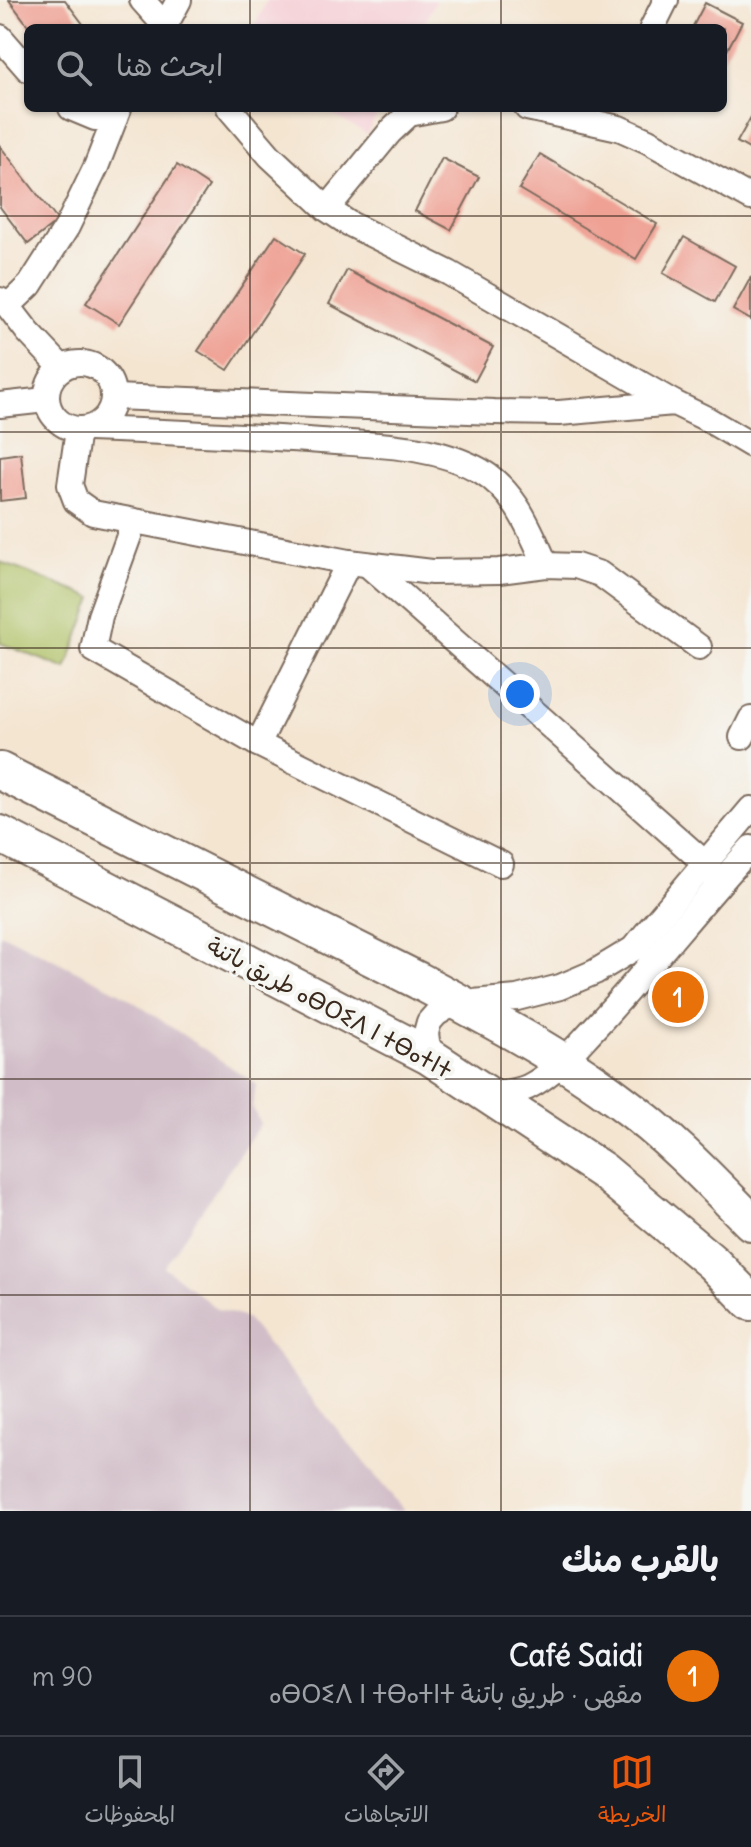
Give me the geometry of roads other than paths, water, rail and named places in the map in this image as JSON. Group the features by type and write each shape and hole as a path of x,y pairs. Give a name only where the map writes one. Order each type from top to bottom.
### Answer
{"main road":[{"path":"0,771 462,1003 562,1062 620,1101 681,1152 751,1222"},
{"name":"طريق باتنة ⴰⴱⵔⵉⴷ ⵏ ⵜⴱⴰⵜⵏⵜ","path":"0,834 429,1056 603,1171 713,1263 751,1302"}],"street":[{"path":"142,0 163,24"},
{"path":"167,24 179,0"},
{"path":"654,24 666,0"},
{"path":"0,37 24,64"},
{"path":"81,112 95,118 117,113"},
{"path":"232,112 270,156 327,209 348,223 449,273 751,445"},
{"path":"327,209 390,132 409,114 420,112"},
{"path":"565,112 622,118 648,141 751,198"},
{"path":"62,368 4,303 30,285 67,227 96,167 117,113"},
{"path":"83,429 99,425 107,417 114,397 106,375 97,367 85,363 62,368 53,376 48,388 46,400 50,411 66,427 83,429 288,438 397,446 441,454 482,472 508,493 525,520 546,565"},
{"path":"114,397 559,413 674,403"},
{"path":"0,405 46,400"},
{"path":"83,429 70,485 76,501 93,513 358,563 432,572 576,566 600,574 699,647"},
{"path":"134,522 100,616 93,649 258,744 501,864"},
{"path":"258,744 358,563"},
{"path":"358,563 712,874"},
{"path":"486,1095 516,1092 562,1062 625,994 712,874 751,809"},
{"path":"429,1056 426,1033 429,1022 436,1014 462,1003 517,998 560,987 595,972 633,949 712,874 751,848"}],"place":[{"name":"Café Saidi","path":"678,997"}]}
